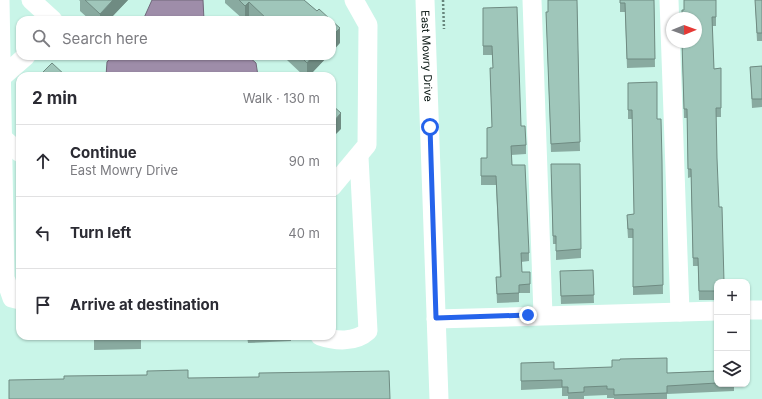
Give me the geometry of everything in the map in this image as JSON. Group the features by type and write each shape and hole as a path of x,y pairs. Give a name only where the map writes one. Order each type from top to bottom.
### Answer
{"street":[{"path":"0,0 5,278 12,298 16,299"},
{"path":"31,0 49,16"},
{"path":"336,183 367,146 368,25 354,0"},
{"name":"East Mowry Drive","path":"425,0 439,399"},
{"path":"532,0 543,315"},
{"path":"669,0 680,312"},
{"path":"2,77 21,60"},
{"path":"3,138 16,149"},
{"path":"336,340 355,339 368,331 359,157"},
{"path":"750,310 762,310"},
{"path":"436,318 714,311"}],"shaded area":[{"path":"152,0 203,0 204,16 145,16"},
{"path":"109,60 253,60 256,63 257,72 106,72 107,62"}],"building":[{"path":"85,0 113,0 100,14"},
{"path":"239,0 304,0 317,11 319,9 327,16 264,16 249,2 245,6"},
{"path":"548,0 577,0 580,142 551,144 546,12 548,12"},
{"path":"620,0 654,0 655,59 627,59 625,3 620,3"},
{"path":"684,0 716,0 716,17 712,17 714,69 721,68 721,108 716,108 719,207 722,207 724,279 714,279 714,291 699,291 698,258 693,258 691,169 688,169 687,109 684,109 682,48 702,48 702,12 682,12 682,10 684,10"},
{"path":"755,0 762,0 762,33 757,33"},
{"path":"517,7 521,126 525,126 526,145 511,146 512,165 525,165 529,253 521,253 522,272 530,272 530,284 519,285 519,293 497,294 496,277 501,277 496,176 481,176 481,158 487,158 487,128 492,127 490,68 493,68 492,46 483,46 483,8"},
{"path":"336,24 340,28 336,32"},
{"path":"52,63 62,72 43,72"},
{"path":"762,66 762,99 752,99 750,67"},
{"path":"657,82 657,119 661,119 663,285 633,287 633,229 628,229 627,215 634,214 632,110 628,110 628,83"},
{"path":"336,109 341,113 336,119"},
{"path":"551,164 580,164 581,249 556,251 556,236 553,236"},
{"path":"593,270 594,295 561,296 560,271"},
{"path":"667,358 667,373 714,371 714,383 667,386 667,393 614,395 614,389 607,389 607,386 584,387 584,392 568,393 568,387 562,387 562,380 521,381 521,363 554,362 554,369 612,367 612,360"},
{"path":"188,370 188,378 259,377 259,373 389,371 390,399 9,399 9,380 64,379 64,376 147,375 147,371"}],"route":[{"path":"430,127 436,318 528,315"}]}
